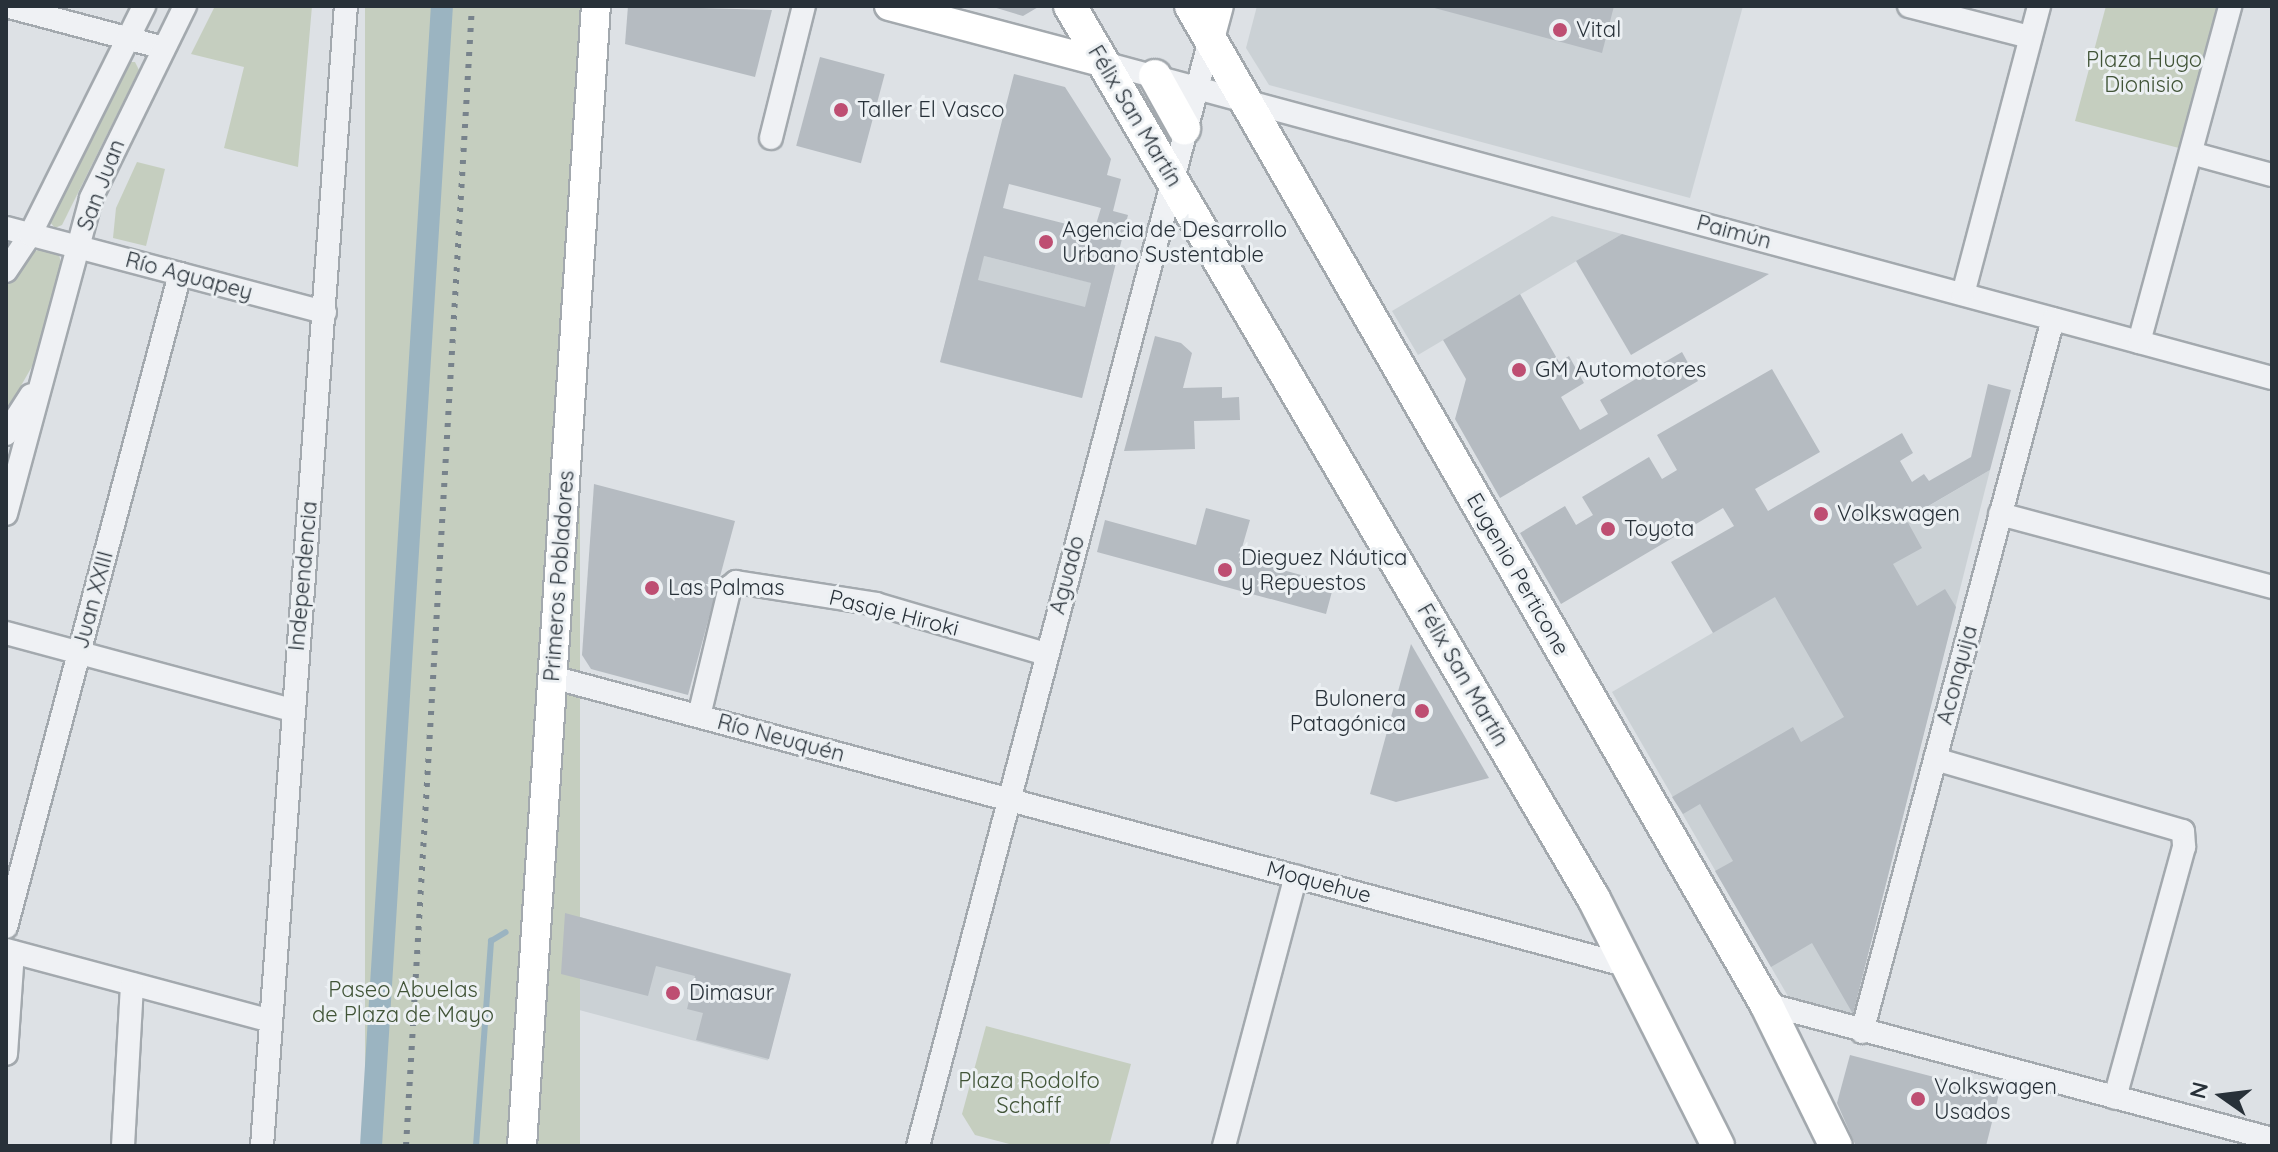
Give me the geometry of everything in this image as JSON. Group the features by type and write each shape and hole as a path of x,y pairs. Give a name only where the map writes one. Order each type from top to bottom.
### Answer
{"highway":[{"name":"Félix San Martín","path":"1070,6 1581,876 1718,1146"},
{"name":"Eugenio Perticone","path":"1191,6 1766,1004 1836,1146"},
{"path":"1155,76 1184,128"}],"main road":[{"name":"Primeros Pobladores","path":"522,1146 596,6"},
{"path":"889,6 1104,63"},
{"name":"Aguado","path":"1210,39 1219,6"}],"street":[{"path":"6,6 164,48"},
{"name":"San Juan","path":"6,271 30,235 144,6"},
{"name":"San Juan","path":"6,514 78,248 104,166 185,6"},
{"name":"Independencia","path":"262,1146 346,6"},
{"path":"771,138 804,6"},
{"path":"1909,6 2030,37"},
{"path":"1963,294 2039,6"},
{"path":"2139,342 2230,6"},
{"name":"Aguado","path":"921,1145 1046,654 1210,39"},
{"name":"Paimún","path":"1104,63 2272,378"},
{"path":"2191,153 2272,175"},
{"name":"Río Aguapey","path":"6,228 325,312"},
{"name":"Juan XXIII","path":"6,927 180,274"},
{"name":"Aconquija","path":"1862,1032 2053,319"},
{"name":"San Juan","path":"6,434 44,375"},
{"path":"2000,514 2272,587"},
{"name":"Pasaje Hiroki","path":"699,716 730,587 736,582 876,604 1046,654"},
{"path":"6,633 292,710"},
{"name":"Río Neuquén","path":"552,677 1009,798"},
{"path":"1935,759 2183,831 2184,847 2115,1098"},
{"name":"Moquehue","path":"1009,798 1628,966"},
{"path":"1224,1146 1296,876"},
{"path":"6,1054 10,951 271,1021"},
{"path":"123,1146 132,984"},
{"path":"1766,1004 2272,1139"}],"shaded area":[{"path":"1257,6 1743,6 1690,198 1269,85 1246,48"},
{"path":"1552,216 1622,234 1418,355 1392,311"},
{"path":"968,252 1110,287 1082,398 940,363"},
{"path":"1990,470 1853,1014 1789,998 1612,692"},
{"name":"Dimasur","path":"565,913 791,974 768,1060 542,1000"}],"green space":[{"path":"215,6 312,6 298,167 224,148 244,67 191,54"},
{"name":"Paseo Abuelas de Plaza de Mayo","path":"365,6 580,6 580,1146 365,1146"},
{"name":"Plaza Hugo Dionisio","path":"2106,6 2217,6 2179,148 2075,121"},
{"path":"127,62 135,62 139,70 62,225 55,228 49,221"},
{"path":"137,162 165,169 146,246 113,238 116,208"},
{"path":"41,249 59,255 62,266 38,356 6,412 6,287 30,253"},
{"name":"Plaza Rodolfo Schaff","path":"986,1026 1131,1064 1109,1146 1017,1146 975,1135 962,1114"}],"building":[{"path":"628,6 772,10 755,77 625,44"},
{"path":"990,6 1040,6 1023,16"},
{"name":"Vital","path":"1427,6 1614,6 1602,53"},
{"name":"Taller El Vasco","path":"820,57 885,74 861,163 796,146"},
{"path":"1014,74 1065,87 1111,159 1107,175 1121,179 1113,211 1128,215 1082,398 940,362","holes":["1009,184 1101,208 1094,231 1003,208","984,256 1091,283 1085,307 978,280"]},
{"path":"1622,234 1769,274 1631,355 1576,261"},
{"path":"1520,294 1559,362 1569,356 1584,383 1561,397 1580,430 1608,414 1600,400 1682,352 1698,381 1500,498 1455,419 1466,379 1443,340"},
{"path":"1155,336 1181,343 1192,353 1183,388 1222,387 1222,398 1239,397 1240,420 1194,421 1195,449 1124,451"},
{"path":"1772,369 1820,452 1755,489 1768,511 1902,433 1913,453 1900,461 1912,482 1924,474 1929,481 1971,457 1988,384 2011,390 1990,470 1906,519 1922,548 1893,564 1917,606 1945,589 1956,607 1853,1014 1812,943 1771,967 1715,871 1733,861 1700,804 1683,814 1672,797 1793,727 1801,742 1844,717 1775,597 1713,633 1671,562 1734,526 1723,508 1561,604 1520,533 1565,506 1576,525 1593,515 1582,497 1649,457 1662,479 1677,470 1657,435"},
{"name":"Las Palmas","path":"594,484 735,521 688,695 591,669 582,655"},
{"name":"Dieguez Náutica y Repuestos","path":"1206,508 1250,520 1239,558 1334,584 1326,614 1097,552 1105,520 1196,545"},
{"name":"Bulonera Patagónica","path":"1411,644 1489,778 1396,802 1370,794"},
{"name":"Dimasur","path":"565,913 791,974 769,1059 696,1040 703,1013 687,1009 695,976 656,966 648,996 561,974"},
{"name":"Volkswagen Usados","path":"1850,1055 1999,1094 1986,1146 1855,1144 1837,1103"}],"waterway":[{"path":"371,1146 442,6"},
{"path":"476,1146 491,941 506,932"}],"railway":[{"path":"406,1146 472,6"}],"place":[{"name":"Vital","path":"1560,30"},
{"name":"Taller El Vasco","path":"841,110"},
{"name":"Agencia de Desarrollo Urbano Sustentable","path":"1046,242"},
{"name":"GM Automotores","path":"1519,370"},
{"name":"Volkswagen","path":"1821,514"},
{"name":"Toyota","path":"1608,529"},
{"name":"Dieguez Náutica y Repuestos","path":"1225,570"},
{"name":"Las Palmas","path":"652,588"},
{"name":"Bulonera Patagónica","path":"1422,711"},
{"name":"Dimasur","path":"673,993"},
{"name":"Volkswagen Usados","path":"1918,1099"}]}
